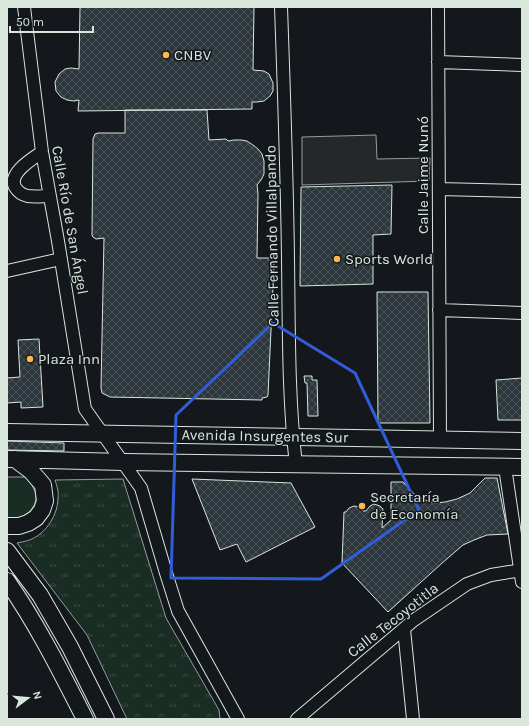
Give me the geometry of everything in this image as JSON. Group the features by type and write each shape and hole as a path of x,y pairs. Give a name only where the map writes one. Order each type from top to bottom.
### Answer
{"main road":[{"name":"Avenida Insurgentes Sur","path":"7,432 522,441"},
{"name":"Avenida Insurgentes Sur","path":"11,459 296,465 522,467"},
{"path":"7,526 19,526 36,518 42,510 45,501 43,485 31,471 11,459"},
{"path":"7,551 40,595 70,647 106,719"},
{"path":"7,581 23,604 53,655 85,719"}],"street":[{"name":"Calle Río de San Ángel","path":"24,7 42,152 85,409 141,488 178,611 235,717"},
{"name":"Calle Fernando Villalpando","path":"281,7 287,170 290,365 293,436 296,465"},
{"name":"Calle Jaime Nunó","path":"438,7 440,439"},
{"path":"438,62 522,65"},
{"path":"42,152 21,168 14,176 14,185 19,193 28,196 50,196"},
{"path":"439,189 522,191"},
{"path":"7,271 61,259"},
{"path":"439,310 522,313"},
{"path":"505,467 522,574"},
{"name":"Calle Tecoyotitla","path":"297,719 414,620 467,584 491,575 522,574"},
{"path":"404,629 413,719"}],"highlighted area":[{"path":"273,323 355,373 419,510 321,579 171,578 176,415"}],"green space":[{"path":"7,477 25,477 34,489 36,498 33,507 21,518 7,519"},
{"path":"123,479 166,618 219,710 220,719 127,719 87,635 17,543 37,536 51,522 56,510 58,496 55,480"}],"shaded area":[{"path":"376,135 377,159 430,158 429,181 302,185 302,137"}],"building":[{"name":"CNBV","path":"80,7 254,7 253,70 264,71 269,74 273,83 273,91 264,101 252,102 252,109 78,111 79,100 67,100 61,97 56,91 55,82 59,74 65,69 79,69"},
{"name":"Plaza Inn","path":"125,110 207,110 209,140 226,139 228,141 247,141 262,154 264,161 264,174 257,185 257,258 270,258 274,264 268,395 267,397 262,398 262,400 110,397 102,393 104,238 96,239 92,235 93,139 95,134 98,133 125,133"},
{"name":"Sports World","path":"392,185 391,234 373,235 373,284 300,286 301,187"},
{"path":"377,292 428,292 430,423 378,423"},
{"name":"Plaza Inn","path":"39,339 43,407 21,408 21,402 7,403 7,378 20,377 18,340"},
{"path":"304,376 312,376 312,380 317,380 318,416 308,416 307,383 305,383"},
{"path":"522,378 522,420 498,420 496,380"},
{"path":"7,441 64,443 64,451 7,450"},
{"path":"485,478 497,478 508,534 487,535 463,545 388,612 342,563 344,512 354,506 360,507 363,511 366,511 374,504 380,506 383,509 382,528 391,520 391,482 403,482 414,494 435,503 457,499 470,493"},
{"path":"192,479 291,483 315,527 246,562 237,544 220,550"}],"place":[{"name":"CNBV","path":"166,55"},
{"name":"Sports World","path":"337,259"},
{"name":"Plaza Inn","path":"30,359"},
{"name":"Secretaría de Economía","path":"362,506"}]}
